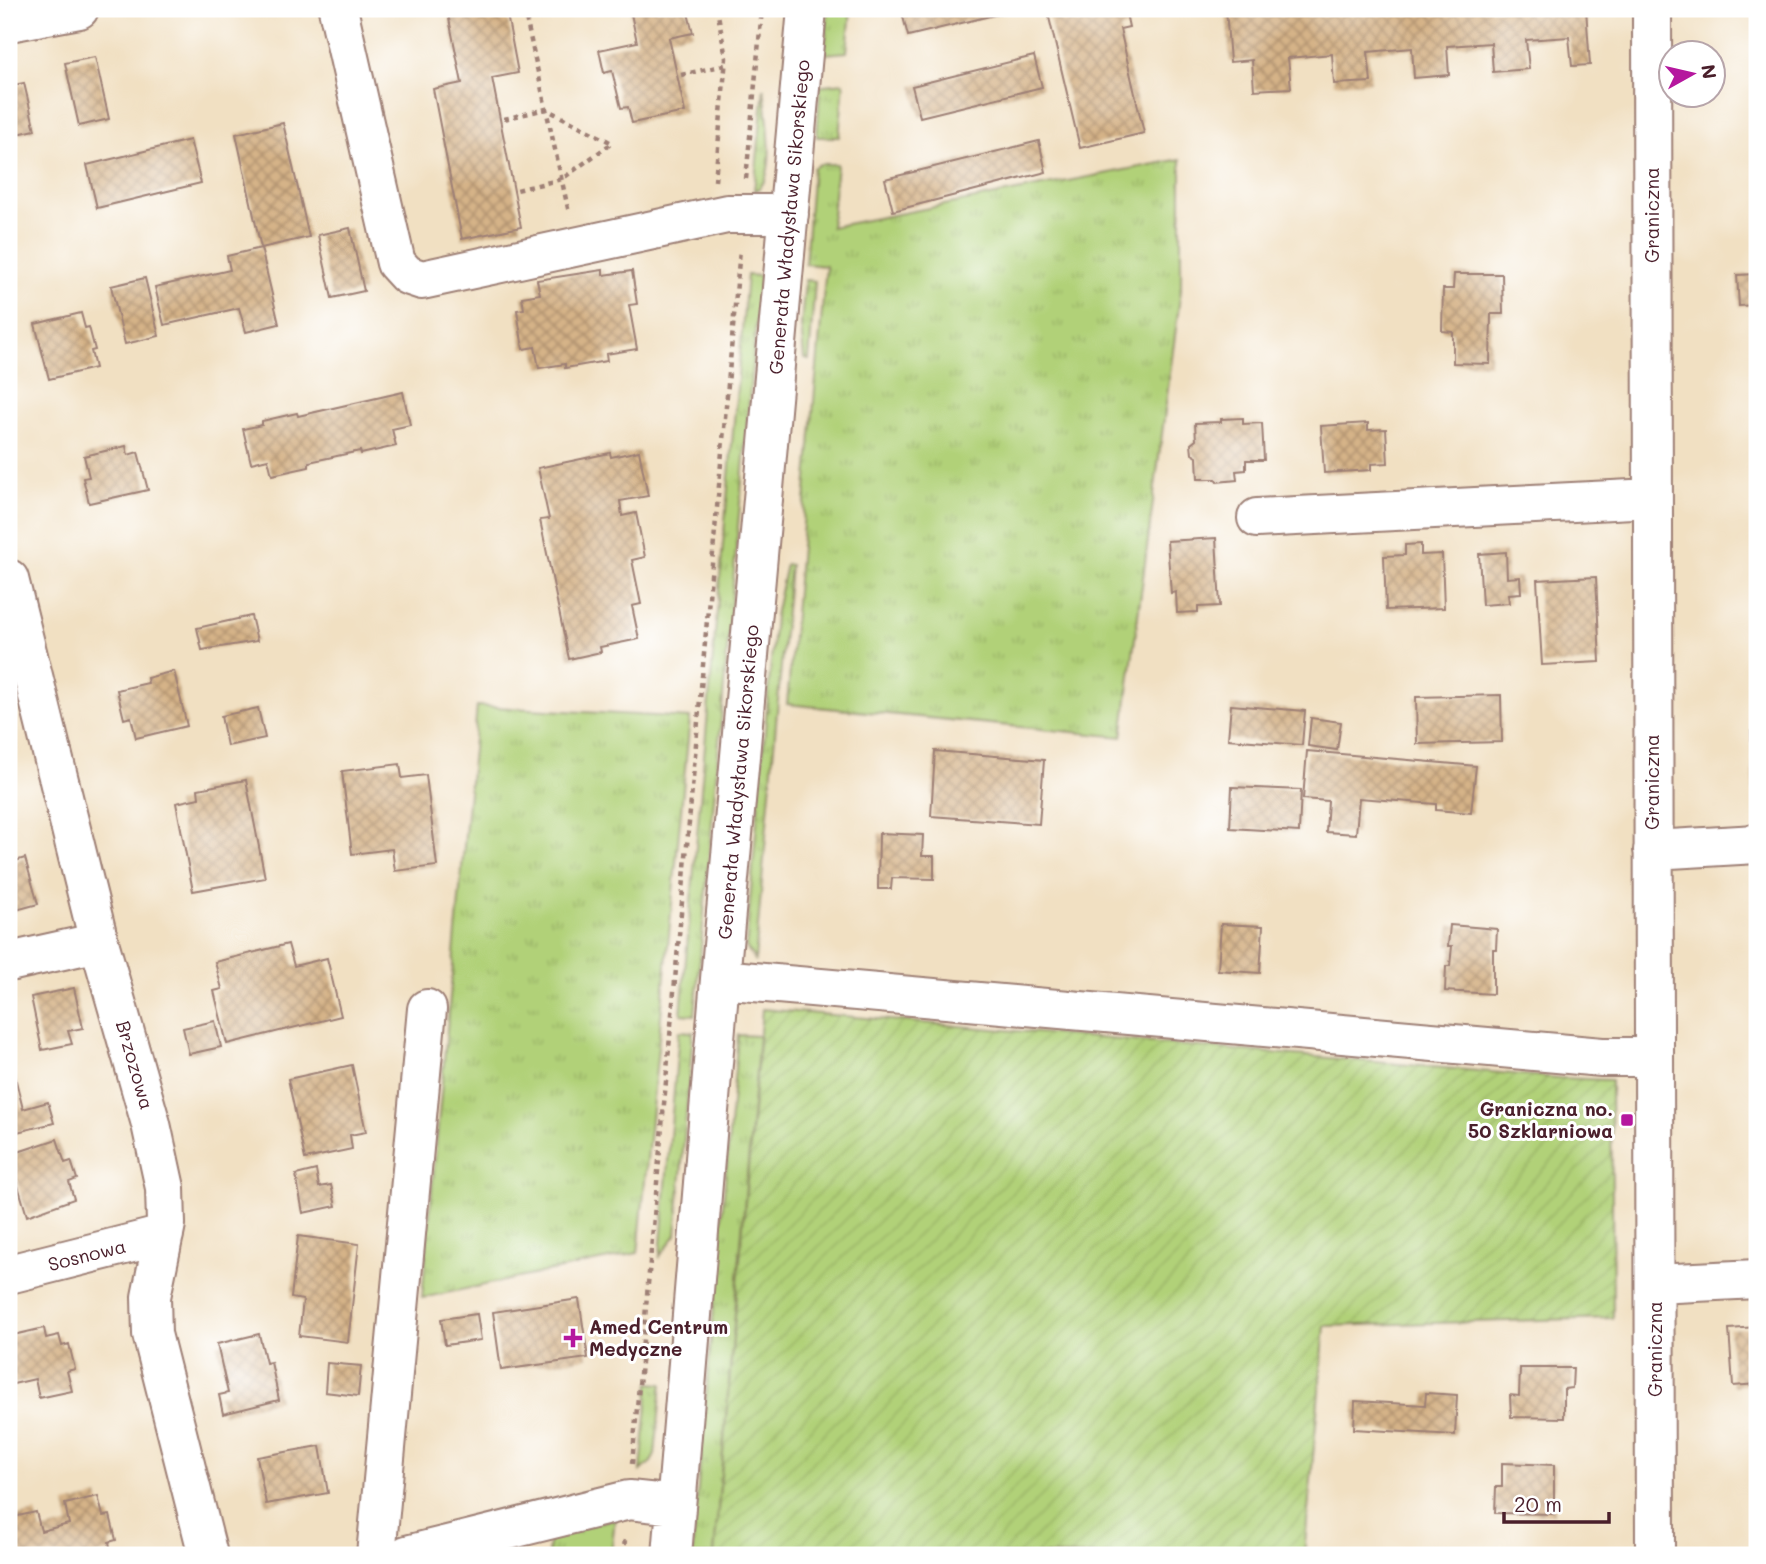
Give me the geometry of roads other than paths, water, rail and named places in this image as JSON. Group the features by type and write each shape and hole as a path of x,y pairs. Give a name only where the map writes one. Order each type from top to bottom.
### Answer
{"street":[{"path":"9,22 79,9"},
{"path":"338,9 397,263 407,275 422,280 577,247 731,228 743,213 789,214"},
{"name":"Generała Władysława Sikorskiego","path":"672,1555 720,979 807,9"},
{"name":"Graniczna","path":"1652,9 1655,1555"},
{"path":"1257,518 1652,498"},
{"name":"Brzozowa","path":"9,579 99,942 156,1143 167,1202 164,1235 151,1297 152,1334 208,1555"},
{"path":"1653,850 1757,844"},
{"path":"9,962 99,942"},
{"path":"720,979 1602,1057 1654,1057"},
{"path":"376,1555 427,1009"},
{"name":"Sosnowa","path":"9,1274 164,1235"},
{"path":"1655,1284 1757,1279"},
{"path":"407,1555 526,1541 612,1504 629,1500 677,1505"}],"place":[{"name":"Graniczna no. 50 Szklarniowa","path":"1627,1120"},
{"name":"Amed Centrum Medyczne","path":"573,1338"}]}
